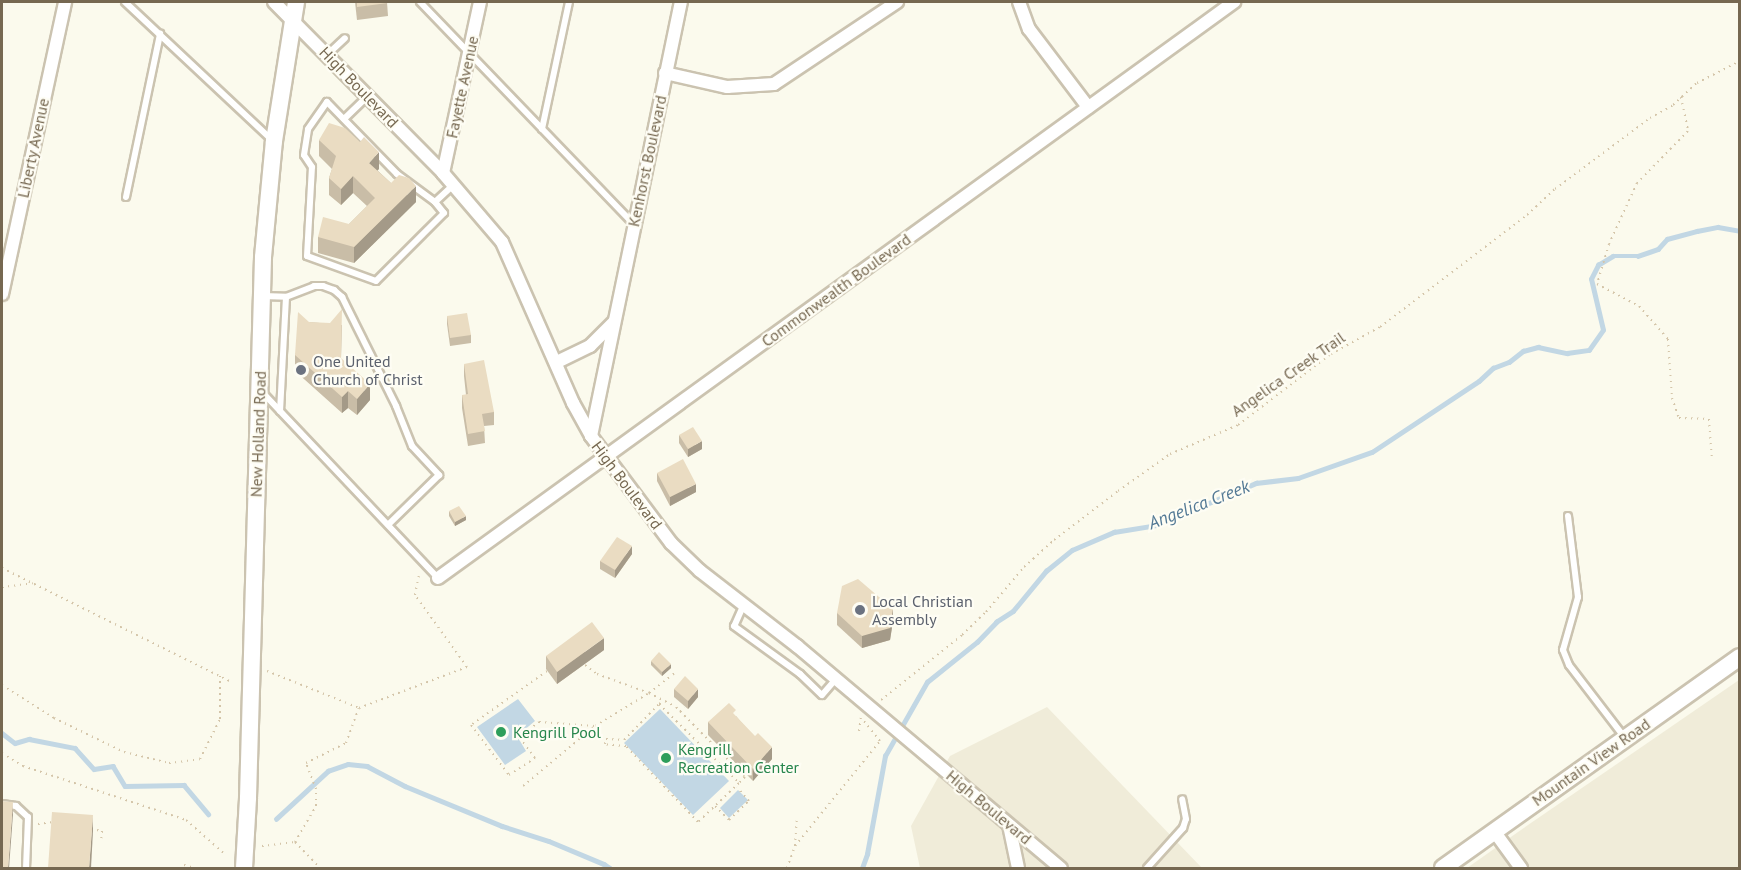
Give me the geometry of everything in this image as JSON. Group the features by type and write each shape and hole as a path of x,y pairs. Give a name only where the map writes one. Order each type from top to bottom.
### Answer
{"main road":[{"name":"New Holland Road","path":"244,868 262,296 274,141 296,2"},
{"name":"Mountain View Road","path":"1443,868 1740,657"}],"street":[{"name":"Liberty Avenue","path":"2,294 65,2"},
{"name":"High Boulevard","path":"274,2 328,54 443,174 502,242 557,362 573,403 591,436 671,543 700,571 836,679 1061,868"},
{"name":"Fayette Avenue","path":"443,174 480,2"},
{"name":"Kenhorst Boulevard","path":"591,436 633,223 681,2"},
{"path":"665,73 727,87 774,84 897,2"},
{"path":"1019,2 1029,29 1088,107"},
{"name":"Commonwealth Boulevard","path":"438,578 1234,2"},
{"path":"557,362 590,346 615,321"},
{"path":"1009,825 1018,868"},
{"path":"1494,831 1521,868"}],"lane":[{"path":"125,2 274,141"},
{"path":"420,2 633,223"},
{"path":"542,129 569,2"},
{"path":"126,197 160,34"},
{"path":"328,54 345,38"},
{"path":"344,119 368,96"},
{"path":"327,102 344,119 397,174 435,202 444,213 376,281 307,256 312,167 304,155 308,129 327,102"},
{"path":"435,202 453,185"},
{"path":"262,296 286,297 314,286 323,285 342,297 396,406 412,446 439,475 388,525"},
{"path":"280,411 286,297"},
{"path":"260,390 438,578"},
{"path":"1568,516 1578,597 1563,650 1569,665 1625,738"},
{"path":"744,604 734,627 783,661 822,695 836,679"},
{"path":"1147,868 1183,828 1186,819 1182,799"},
{"path":"2,804 16,806 23,812 29,825 26,868"}],"path":[{"name":"Angelica Creek Trail","path":"861,717 875,712 986,612 1024,567 1054,540 1118,491 1170,454 1238,425 1331,354 1380,327 1527,215 1555,189 1681,97 1696,83 1740,61"},
{"path":"1681,97 1688,131 1637,183 1609,243 1597,284 1639,306 1668,339 1672,398 1675,408 1679,418 1709,419 1712,460"},
{"path":"264,670 359,708 467,667 415,595 422,561"},
{"path":"2,568 232,682"},
{"path":"2,587 33,584"},
{"path":"585,665 597,674 649,693 663,701 680,712 745,777 698,822 626,746 605,744 606,739 624,740 663,701"},
{"path":"547,671 471,725 509,775 535,758 519,737 539,722 595,726"},
{"path":"523,786 595,726 649,693 675,673"},
{"path":"2,685 54,718 124,752 169,763 200,759 220,719 220,676"},
{"path":"659,704 739,783"},
{"path":"680,712 684,706"},
{"path":"295,842 316,806 316,789 306,764 346,743 359,708"},
{"path":"860,731 861,717"},
{"path":"795,846 880,741 861,717"},
{"path":"2,753 23,766 186,820 226,855"},
{"path":"715,806 729,820 749,801 736,786"},
{"path":"787,868 795,846 797,818"},
{"path":"29,825 56,821"},
{"path":"90,829 102,831 101,841"},
{"path":"262,846 295,842"},
{"path":"295,842 320,868"},
{"path":"184,865 195,868"}],"shaded area":[{"path":"1739,680 1739,868 1467,868 1518,832"},
{"path":"1047,707 1202,868 920,868 911,826 950,756"}],"water":[{"name":"Kengrill Pool","path":"518,699 535,721 517,736 526,751 505,765 477,727"},
{"path":"660,709 729,781 693,815 624,743"},
{"path":"738,790 748,800 729,818 720,808"}],"building":[{"path":"357,2 387,2 388,3 357,7"},
{"path":"329,123 345,128 360,142 364,137 379,152 369,163 391,183 399,175 409,178 416,186 354,247 318,237 323,217 349,224 375,198 353,176 341,189 329,178 336,156 319,140"},
{"path":"342,309 341,358 370,384 357,399 348,391 342,397 295,355 298,312 309,322 330,323"},
{"path":"467,313 471,335 450,338 447,316"},
{"path":"484,360 494,412 482,414 485,431 468,434 462,395 468,394 464,364"},
{"path":"693,427 702,441 688,449 679,435"},
{"path":"683,459 696,484 670,497 657,473"},
{"path":"459,506 466,516 455,522 449,511"},
{"path":"617,537 632,546 615,570 600,561"},
{"name":"Local Christian Assembly","path":"858,579 893,609 890,628 862,636 837,613 842,586"},
{"path":"592,622 604,638 557,672 546,656"},
{"path":"659,652 671,664 662,672 651,661"},
{"path":"685,676 698,689 688,701 674,689"},
{"path":"729,703 736,710 733,713 755,736 758,733 772,747 753,769 708,722"},
{"path":"2,801 13,802 8,868 2,868"},
{"path":"52,812 93,815 89,868 48,868"}],"waterway":[{"name":"Angelica Creek","path":"862,868 867,854 885,756 927,682 977,642 996,622 1013,611 1046,571 1072,550 1114,532 1157,525 1256,483 1298,478 1372,452 1479,381 1493,368 1509,362 1523,351 1538,347 1567,353 1589,350 1603,330 1591,279 1598,265 1613,256 1638,256 1658,249 1667,239 1697,231 1718,227 1740,231"},
{"path":"2,733 15,743 29,739 75,748 94,769 113,766 125,786 184,785 208,814"},
{"path":"276,819 328,771 348,764 367,766 405,786 502,826 549,841 610,868"}],"place":[{"name":"One United Church of Christ","path":"301,370"},
{"name":"Local Christian Assembly","path":"860,610"},
{"name":"Kengrill Pool","path":"501,732"},
{"name":"Kengrill Recreation Center","path":"666,758"}]}
